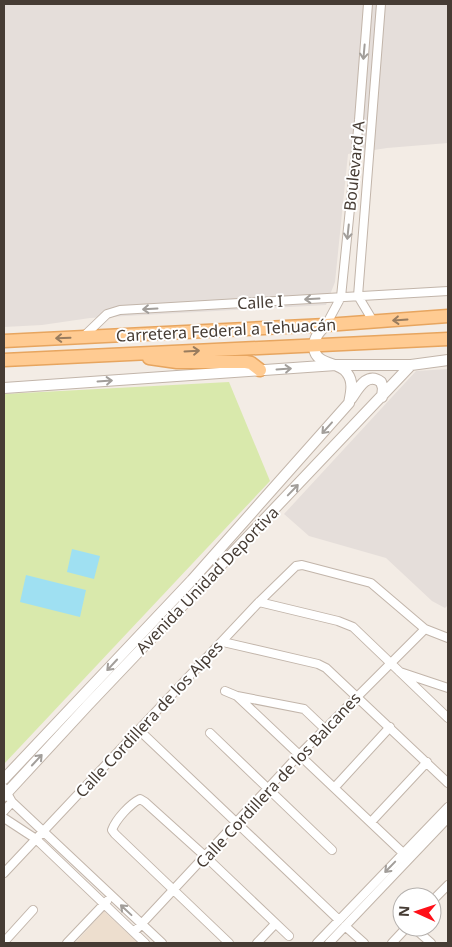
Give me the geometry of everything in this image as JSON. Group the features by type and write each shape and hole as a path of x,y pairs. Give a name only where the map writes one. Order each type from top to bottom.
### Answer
{"main road":[{"name":"Carretera Federal a Tehuacán","path":"4,341 448,316"},
{"name":"Carretera Federal a Tehuacán","path":"4,360 448,339"},
{"path":"121,354 177,362 246,362 251,363 260,370"}],"street":[{"name":"Boulevard A","path":"326,324 341,297 368,4"},
{"name":"Boulevard A","path":"358,296 382,4"},
{"path":"357,139 371,141"},
{"name":"Calle I","path":"82,338 107,314 120,310 448,291"},
{"path":"358,296 373,321"},
{"path":"326,324 317,335 313,345 314,353 318,358 348,374 352,387 349,403"},
{"path":"4,388 260,370 411,365 448,360"},
{"name":"Avenida Unidad Deportiva","path":"7,795 199,588 411,365"},
{"name":"Avenida Unidad Deportiva","path":"4,778 192,580 349,403 362,383 376,378 381,382 382,397"},
{"name":"Calle Cordillera de los Alpes","path":"4,873 259,602 296,566 302,565 371,583 425,629"},
{"path":"192,580 199,588"},
{"path":"173,599 181,608"},
{"path":"259,602 338,621 353,627 448,718"},
{"path":"153,621 161,629"},
{"path":"425,629 448,638"},
{"name":"Calle Cordillera de los Balcanes","path":"134,932 300,755 425,629"},
{"path":"222,642 318,664 326,668 448,783"},
{"path":"397,670 448,688"},
{"path":"225,691 237,696 304,709 325,729"},
{"path":"237,696 403,853"},
{"path":"334,787 390,727"},
{"path":"139,730 339,920"},
{"path":"210,733 332,850"},
{"path":"371,822 427,762"},
{"path":"4,811 7,795"},
{"path":"7,795 43,832 162,943"},
{"path":"229,943 112,830 114,825 134,802 140,799 206,857 289,936"},
{"path":"317,943 448,807"},
{"path":"4,818 36,839 145,943"},
{"path":"329,943 448,818"},
{"path":"67,943 112,896"},
{"path":"4,942 33,910"},
{"path":"257,943 275,924"},
{"path":"345,926 364,943"}],"shaded area":[{"path":"4,4 448,4 448,143 387,148 348,154 335,282 326,305 90,318 42,325 4,327"},
{"path":"448,369 448,605 445,608 432,601 386,558 309,536 284,514 416,371"},
{"path":"104,911 138,943 75,943"}],"green space":[{"path":"229,382 270,481 4,764 4,394"}],"water":[{"path":"72,549 100,556 94,579 67,572"},
{"path":"26,575 86,590 80,617 20,602"}]}
